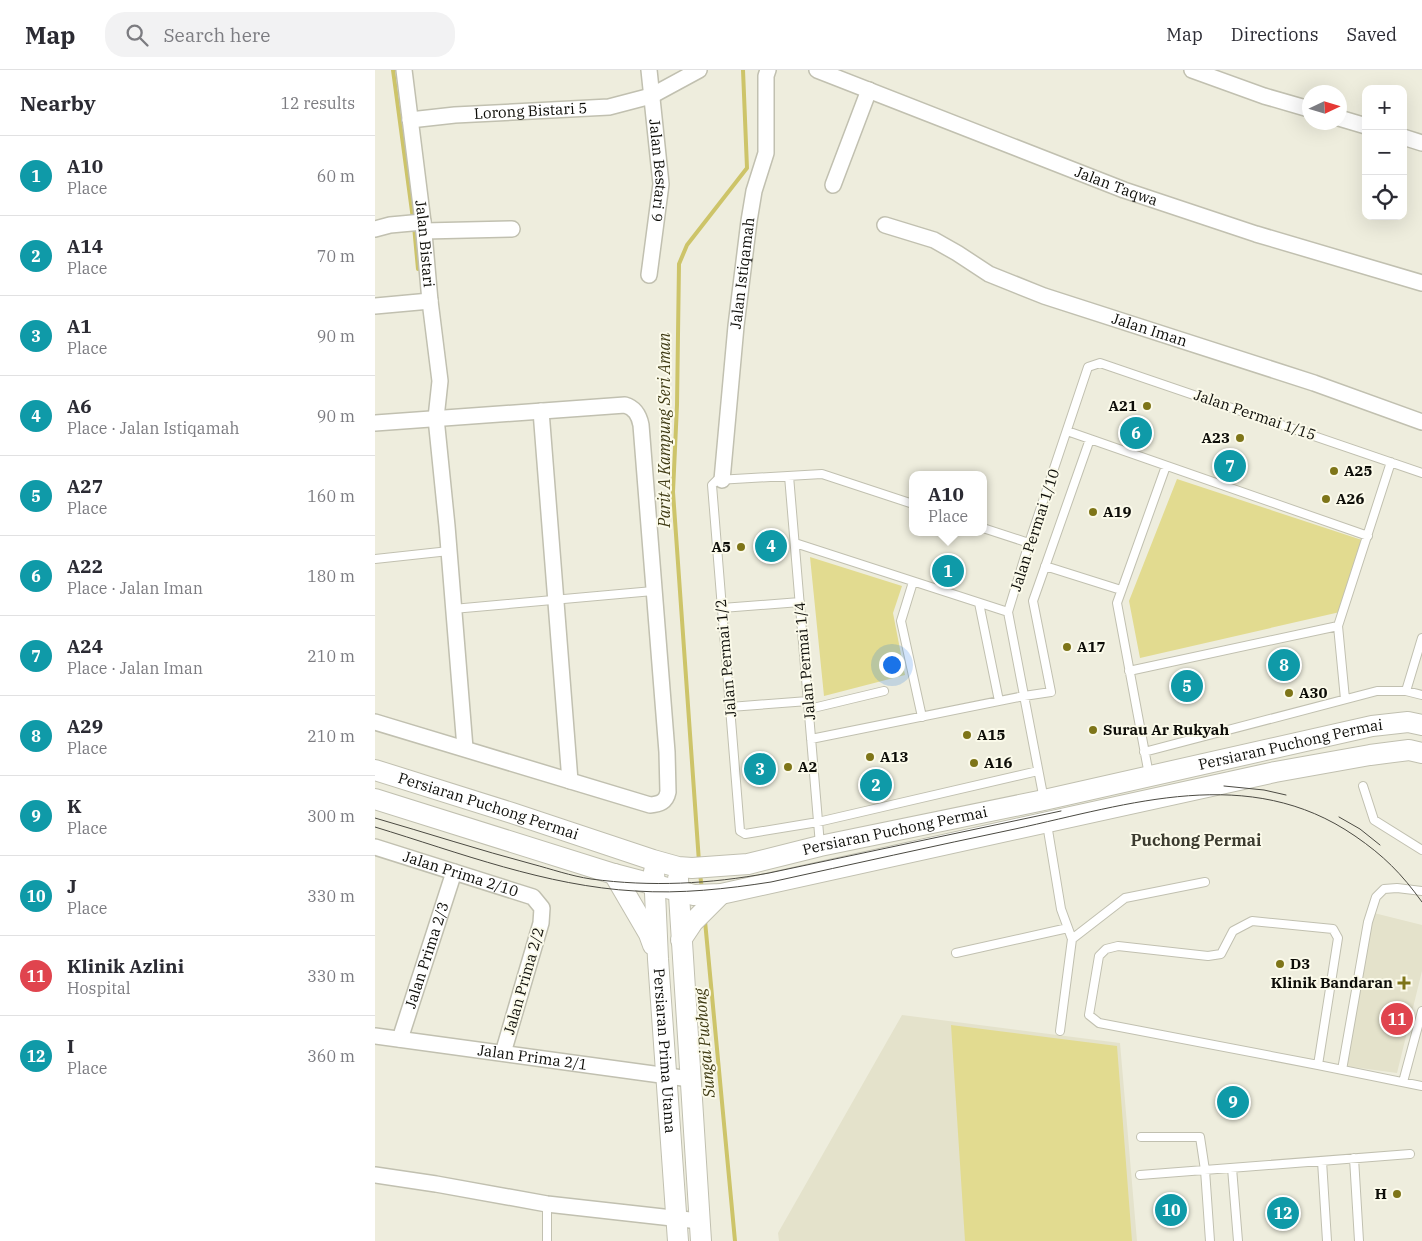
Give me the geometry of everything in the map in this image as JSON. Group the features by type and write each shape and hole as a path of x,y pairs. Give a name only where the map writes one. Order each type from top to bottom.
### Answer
{"main road":[{"name":"Persiaran Puchong Permai","path":"375,800 614,874 687,893 721,894 749,889 1045,811 1149,777 1372,726 1408,722 1422,725"},
{"name":"Persiaran Puchong Permai","path":"375,770 653,860 685,867 748,864 820,846 1045,811 1370,755 1409,750 1422,753"},
{"name":"Persiaran Prima Utama","path":"653,860 658,959 679,1241"},
{"name":"Persiaran Prima Utama","path":"685,867 687,893 681,940 701,1241"},
{"path":"614,874 649,934 658,959"},
{"path":"681,940 693,922 721,894"}],"street":[{"name":"Jalan Bistari","path":"404,70 418,225 440,381 436,418 465,748"},
{"name":"Jalan Bestari 9","path":"649,70 661,184 649,275"},
{"path":"651,96 699,70"},
{"name":"Jalan Istiqamah","path":"722,480 735,326 749,221 754,191 766,153 766,76 768,70"},
{"name":"Jalan Taqwa","path":"817,70 1124,190 1256,234 1422,283"},
{"path":"1192,70 1264,96 1302,107"},
{"path":"833,185 869,90"},
{"name":"Lorong Bistari 5","path":"410,120 455,115 609,107 651,96"},
{"path":"1347,120 1362,125"},
{"path":"1407,138 1422,143"},
{"path":"375,229 390,224 512,229"},
{"name":"Jalan Iman","path":"885,225 934,240 989,274 1044,296 1314,383 1422,422"},
{"path":"375,306 430,301"},
{"path":"375,422 625,405 632,408 639,418 641,430 667,752 667,798 659,804 650,805 375,722"},
{"path":"541,410 570,781"},
{"name":"Jalan Prima 2/10","path":"375,847 533,896 542,908"},
{"name":"Jalan Prima 2/3","path":"400,1039 454,872"},
{"name":"Jalan Prima 2/2","path":"503,1053 541,923 542,908"},
{"name":"Jalan Prima 2/1","path":"375,1036 689,1079"},
{"path":"375,1175 547,1204 699,1221"}],"lane":[{"name":"Jalan Permai 1/15","path":"1088,367 1100,363 1422,473"},
{"name":"Jalan Permai 1/10","path":"1072,939 1061,909 1009,612 1029,543 1088,367"},
{"path":"1067,431 1368,536"},
{"name":"Jalan Permai 1/10","path":"1024,696 1051,692 1033,601 1090,439"},
{"path":"1345,699 1339,626 1391,462"},
{"path":"1149,777 1117,604 1166,466"},
{"path":"722,480 822,474 909,503"},
{"name":"Jalan Permai 1/4","path":"789,476 820,846"},
{"name":"Jalan Permai 1/2","path":"722,480 717,480 711,485 740,831 745,834 818,822"},
{"path":"987,529 1029,543"},
{"path":"795,543 1009,612"},
{"path":"375,559 449,551"},
{"path":"1045,566 1121,590"},
{"path":"913,582 901,621 922,717"},
{"path":"453,609 555,598 653,591"},
{"path":"722,608 800,602"},
{"path":"979,603 999,701"},
{"path":"1129,671 1339,626"},
{"path":"1406,691 1422,638"},
{"path":"1144,752 1377,690 1406,691 1422,695"},
{"path":"730,708 808,705 885,691"},
{"path":"811,739 1024,696"},
{"path":"818,822 1038,771"},
{"path":"1363,786 1374,820 1422,850"},
{"path":"1060,1031 1072,939 1125,898 1205,882"},
{"path":"1342,1070 1368,922 1376,897 1384,889 1397,888 1422,891"},
{"path":"1318,1065 1338,938 1333,929 1252,921 1233,931 1221,954 1208,956 1118,946 1106,949 1099,956 1089,1015 1099,1023 1422,1086"},
{"path":"956,953 1068,928"},
{"path":"1403,1082 1422,1011"},
{"path":"1141,1137 1200,1137 1205,1170 1210,1241"},
{"path":"1140,1175 1410,1154"},
{"path":"1353,1158 1359,1241"},
{"path":"1322,1161 1327,1241"},
{"path":"1232,1168 1238,1241"},
{"path":"547,1204 547,1241"}],"shaded area":[{"path":"1177,479 1362,540 1340,612 1140,658 1129,601"},
{"path":"810,557 902,586 893,613 905,675 824,696"},
{"path":"1374,913 1422,925 1422,971 1397,1073 1345,1066 1370,924"},
{"path":"902,1015 1120,1043 1137,1241 779,1241 778,1233"},
{"path":"951,1025 1117,1046 1132,1241 965,1241"}],"waterway":[{"path":"393,70 413,219"},
{"name":"Parit A Kampung Seri Aman","path":"699,862 673,492 677,405 679,264 687,245 747,168 743,70"},
{"path":"414,226 418,269"},
{"name":"Sungai Puchong","path":"700,874 702,889"},
{"name":"Sungai Puchong","path":"705,921 735,1241"}],"tram line":[{"path":"1224,786 1264,790 1286,795"},
{"path":"375,827 503,867 569,883 635,891 686,891 720,889 771,882 1145,801 1188,796 1231,795 1273,801 1315,814 1355,836 1391,866 1407,882 1422,902"},
{"path":"375,818 576,876 591,879 658,884 703,882 747,877 1061,811"},
{"path":"1339,817 1360,829 1380,845"}],"place":[{"name":"A21","path":"1147,406"},
{"name":"A22","path":"1136,433"},
{"name":"A23","path":"1240,438"},
{"name":"A24","path":"1230,466"},
{"name":"A25","path":"1334,471"},
{"name":"A26","path":"1326,499"},
{"name":"A19","path":"1093,512"},
{"name":"A6","path":"771,546"},
{"name":"A5","path":"741,547"},
{"name":"A10","path":"948,571"},
{"name":"A17","path":"1067,647"},
{"name":"A29","path":"1284,665"},
{"name":"A27","path":"1187,686"},
{"name":"A30","path":"1289,693"},
{"name":"Surau Ar Rukyah","path":"1093,730"},
{"name":"A15","path":"967,735"},
{"name":"A13","path":"870,757"},
{"name":"A16","path":"974,763"},
{"name":"A2","path":"788,767"},
{"name":"A1","path":"760,769"},
{"name":"A14","path":"876,785"},
{"name":"D3","path":"1280,964"},
{"name":"Klinik Bandaran","path":"1404,983"},
{"name":"Klinik Azlini","path":"1397,1019"},
{"name":"K","path":"1233,1102"},
{"name":"H","path":"1397,1194"},
{"name":"J","path":"1171,1210"},
{"name":"I","path":"1283,1213"}],"district":[{"name":"Puchong Permai","path":"1196,840"}]}
